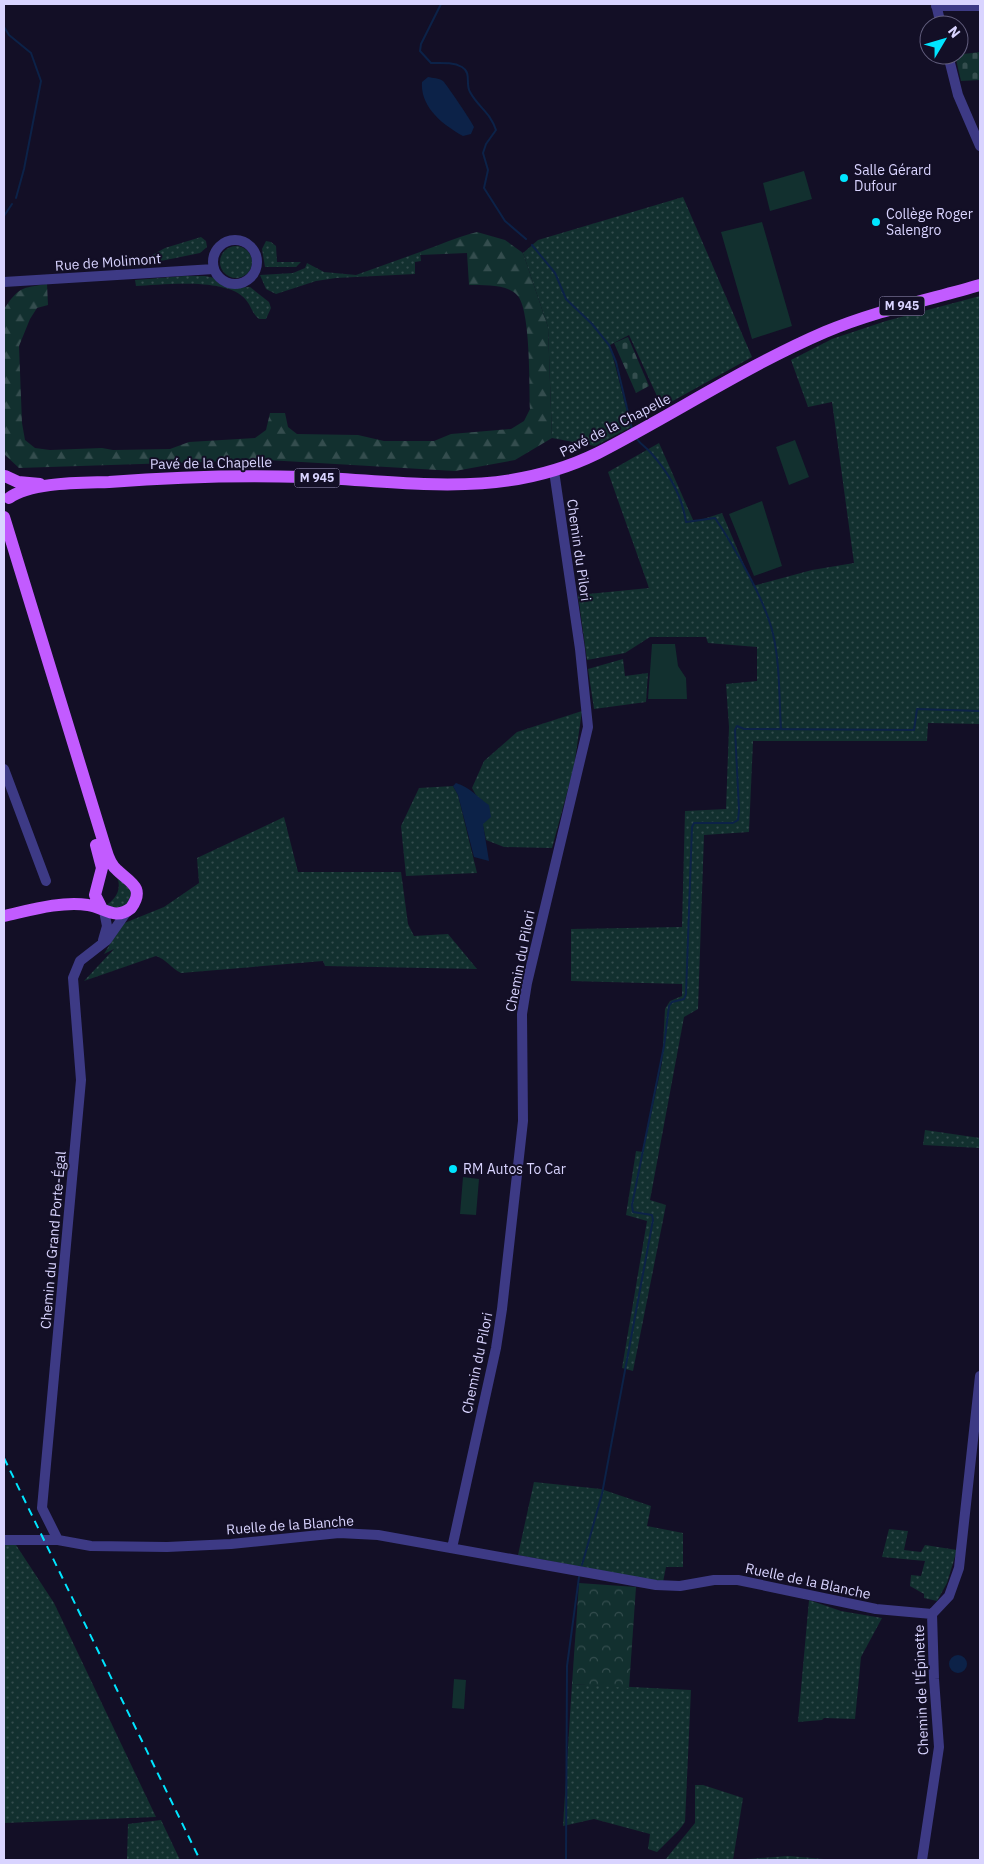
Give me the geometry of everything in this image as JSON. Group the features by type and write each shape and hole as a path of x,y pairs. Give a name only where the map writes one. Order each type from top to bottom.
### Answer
{"main road":[{"name":"Pavé de la Chapelle","path":"5,508 22,492 60,485 183,478 261,476 473,485 516,481 554,471 610,447 781,353 824,333 880,312 980,285"},
{"name":"Pavé de la Chapelle","path":"4,475 18,482 60,485"},
{"name":"Pavé de la Chapelle","path":"4,475 10,486 5,508"},
{"path":"4,916 42,908 80,904 114,914 128,910 135,900 136,888 131,880 113,866 106,850 5,508"},
{"path":"4,549 100,860 101,872 95,898 103,910"},
{"path":"42,908 82,895 108,874 122,874"}],"street":[{"path":"936,5 980,6"},
{"path":"950,65 958,95 980,146"},
{"path":"232,241 245,243 255,253 256,270 245,282 230,284 217,276 214,269 215,253 225,243 232,241"},
{"name":"Rue de Molimont","path":"4,282 214,269"},
{"name":"Chemin du Pilori","path":"452,1548 496,1348 502,1309 524,1114 522,1014 527,983 588,727 580,648 554,471"},
{"path":"4,769 46,881"},
{"name":"Chemin du Grand Porte-Égal","path":"96,949 105,937 107,929 103,910"},
{"name":"Chemin du Grand Porte-Égal","path":"58,1540 42,1508 80,1080 73,978 80,961 110,936 128,910"},
{"name":"Chemin de l'Épinette","path":"922,1860 939,1747 932,1614 949,1596 960,1564 980,1376"},
{"name":"Ruelle de la Blanche","path":"4,1540 58,1540 91,1546 167,1546 360,1534 392,1537 589,1574 672,1586 690,1585 714,1580 738,1580 876,1609 932,1614"}],"green space":[{"path":"980,52 980,80 961,81 957,65 969,65 969,53"},
{"path":"804,171 812,199 770,211 763,183"},
{"path":"683,197 752,357 662,407 629,335 610,345 631,427 595,446 552,438 548,327 523,253 538,240"},
{"path":"762,222 792,326 752,339 721,232"},
{"path":"477,232 505,240 523,253 548,327 552,438 515,460 455,471 267,460 19,468 4,454 4,309 17,292 31,286 47,284 48,305 37,308 30,319 19,346 22,423 25,440 35,448 50,450 102,448 113,450 170,449 189,442 255,438 266,430 270,413 285,413 288,427 297,434 358,435 384,441 434,441 451,434 511,429 524,421 530,409 527,331 522,303 517,295 507,289 494,286 469,285 467,253 420,255 420,252"},
{"path":"201,237 206,241 207,247 200,253 151,263 145,259 165,248"},
{"path":"266,241 276,246 277,262 301,262 296,267 265,267 262,249"},
{"path":"236,246 242,247 247,251 251,256 251,268 247,273 242,277 236,278 230,277 225,273 221,268 220,262 221,256 225,251 230,247"},
{"path":"420,252 421,261 415,262 415,274 336,278 316,281 276,294 266,289 260,275 293,273 305,268 307,263 324,272 356,275"},
{"path":"185,276 215,278 222,285 230,288 250,287 269,302 271,308 266,319 259,319 246,300 237,293 225,288 194,284 136,286 135,280"},
{"path":"980,296 980,724 928,723 927,741 753,741 749,832 704,835 698,1009 684,1017 650,1200 666,1205 633,1371 622,1368 647,1221 626,1215 636,1151 643,1152 662,1063 665,1009 670,1001 682,996 682,984 571,981 571,929 682,927 685,811 726,809 729,727 726,684 757,681 757,647 708,643 706,637 650,637 625,653 587,660 578,595 649,588 608,472 659,443 694,522 722,513 753,586 812,570 854,563 832,402 808,407 791,360 832,339 886,321"},
{"path":"628,337 649,386 636,393 614,343"},
{"path":"795,440 809,477 789,485 776,447"},
{"path":"762,501 782,566 754,576 729,514"},
{"path":"652,644 675,644 678,666 686,678 687,699 648,699"},
{"path":"623,659 625,676 648,673 646,702 594,709 588,669"},
{"path":"582,711 574,767 552,848 504,847 486,840 477,797 472,788 484,761 517,732"},
{"path":"453,786 458,795 477,873 406,876 401,826 419,788"},
{"path":"284,817 298,872 401,872 408,924 414,936 448,934 477,969 325,966 323,961 181,973 156,956 84,981 114,949 104,954 122,924 164,907 199,883 197,858"},
{"path":"117,877 131,891 130,902 121,909 104,906 112,901 117,894 119,886"},
{"path":"925,1130 980,1138 980,1148 923,1145"},
{"path":"463,1177 479,1179 476,1215 460,1214"},
{"path":"534,1482 601,1489 651,1506 647,1526 683,1533 683,1567 666,1567 663,1582 518,1555"},
{"path":"889,1529 908,1531 904,1550 921,1552 925,1545 957,1550 947,1583 937,1601 924,1598 924,1594 910,1586 911,1575 921,1576 925,1561 882,1557"},
{"path":"4,1545 16,1545 54,1603 156,1817 4,1823"},
{"path":"579,1583 636,1587 629,1688 572,1684"},
{"path":"809,1600 841,1611 882,1618 861,1657 855,1719 824,1718 822,1720 798,1722"},
{"path":"454,1679 466,1680 464,1709 452,1708"},
{"path":"572,1684 691,1690 685,1822 657,1852 648,1849 650,1834 594,1819 563,1826"},
{"path":"695,1785 703,1785 743,1798 733,1860 665,1860 695,1823"},
{"path":"161,1820 180,1860 127,1860 128,1824"},
{"path":"788,1856 836,1860 733,1860"}],"water":[{"path":"428,77 443,81 474,127 471,134 463,136 455,132 434,114 422,91 422,82"},
{"path":"456,783 470,790 489,805 491,817 483,824 489,861 474,857 458,795 453,786"},
{"path":"954,1655 962,1655 967,1660 965,1671 954,1673 949,1668 949,1660"}],"waterway":[{"path":"441,4 421,44 420,51 431,63 455,64 467,72 470,92 491,119 496,130 486,144 483,153 488,170 484,188 505,221 526,239"},
{"path":"4,27 9,35 31,53 41,81 24,169 16,198"},
{"path":"4,216 12,204"},
{"path":"532,245 555,273 566,299 592,324 609,345 616,362 632,429"},
{"path":"637,439 658,461 669,477 678,494 686,522 715,518 757,591 764,606 775,645 781,729"},
{"path":"582,1565 602,1494 653,1220 652,1215 633,1212 632,1205 664,1046 669,1006 672,1002 684,999 686,994 692,827 694,823 733,823 738,820 735,730 737,726 744,729 914,730 917,709 980,711"},
{"path":"566,1860 567,1666 579,1577"}],"railway":[{"path":"4,1458 200,1860"}],"place":[{"name":"Salle Gérard Dufour","path":"844,178"},
{"name":"Collège Roger Salengro","path":"876,222"},
{"name":"RM Autos To Car","path":"453,1169"}]}
